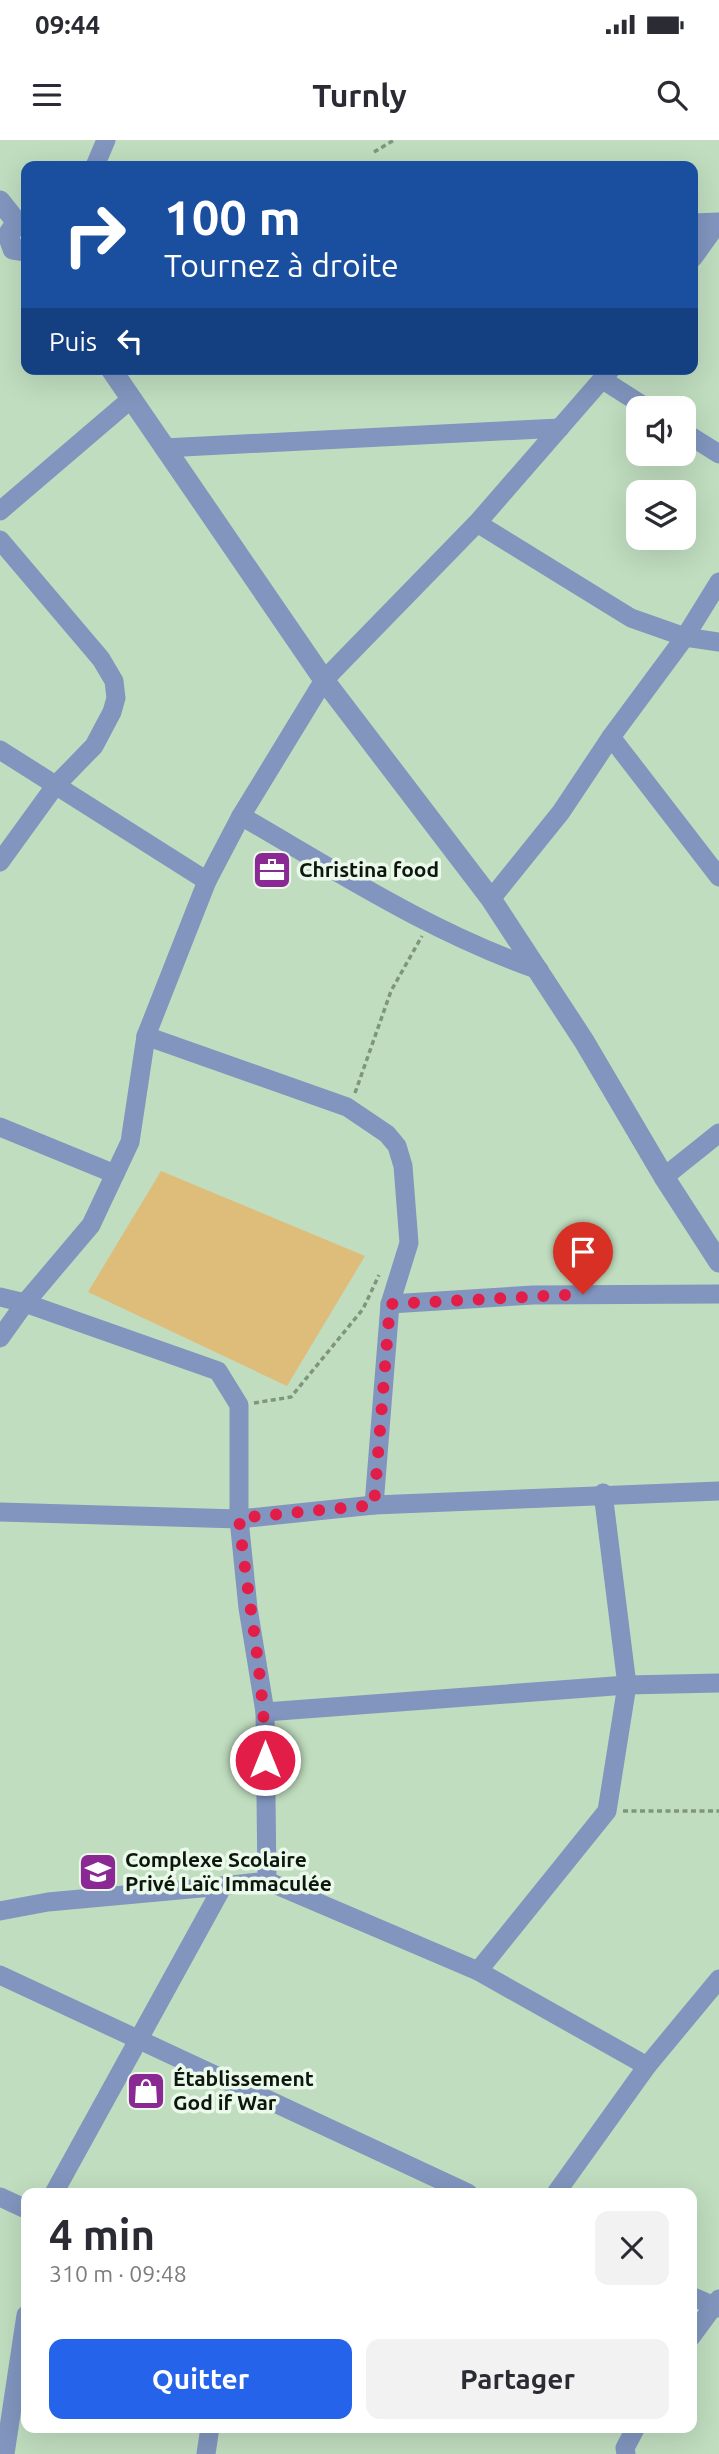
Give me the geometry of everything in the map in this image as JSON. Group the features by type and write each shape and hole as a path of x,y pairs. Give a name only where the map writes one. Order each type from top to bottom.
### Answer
{"street":[{"path":"97,161 106,140"},
{"path":"0,201 16,238"},
{"path":"698,224 719,223"},
{"path":"698,251 719,223"},
{"path":"115,375 324,680 491,899 719,1262"},
{"path":"0,1338 25,1303 91,1225 130,1142 146,1036 207,881 241,816 324,680 477,523 607,375 632,396"},
{"path":"0,511 131,399"},
{"path":"164,448 560,428"},
{"path":"696,440 719,454"},
{"path":"477,523 631,618 685,637 719,642"},
{"path":"0,540 101,659 114,681 116,698 112,712 94,746 55,786 0,862"},
{"path":"491,899 561,812 611,737 685,637 719,582"},
{"path":"611,737 719,877"},
{"path":"0,750 207,881"},
{"path":"241,816 429,924 480,949 538,970"},
{"path":"146,1036 347,1107 387,1134 397,1146 403,1166 409,1243 390,1304 374,1505"},
{"path":"0,1127 115,1174"},
{"path":"664,1177 719,1133"},
{"path":"390,1304 533,1295 719,1294"},
{"path":"0,1297 25,1303 218,1371 239,1405 239,1518 248,1608 265,1712 267,1881"},
{"path":"0,1512 239,1518 374,1505 603,1493 719,1491"},
{"path":"478,1971 607,1811 627,1685 603,1493"},
{"path":"265,1712 627,1685 719,1684"},
{"path":"0,1911 48,1902 267,1881 478,1971 647,2066"},
{"path":"57,2188 223,1886"},
{"path":"0,1975 457,2188"},
{"path":"560,2188 647,2066 719,1979"},
{"path":"0,2197 21,2207"},
{"path":"697,2298 717,2304 697,2329"},
{"path":"5,2454 21,2348"},
{"path":"206,2454 209,2433"},
{"path":"622,2452 633,2433"}],"path":[{"path":"374,152 394,140"},
{"path":"347,1107 359,1085 391,991 429,924"},
{"path":"239,1405 291,1396 363,1309 380,1272"},
{"path":"607,1811 719,1811"}],"shaded area":[{"path":"161,1171 365,1256 287,1386 88,1292"}],"place":[{"name":"Christina food","path":"272,870"},
{"name":"Complexe Scolaire Privé Laïc Immaculée","path":"98,1872"},
{"name":"Établissement God if War","path":"146,2091"}],"route":[{"path":"265,1760 265,1712 248,1608 239,1518 374,1505 390,1304 583,1294"}]}
